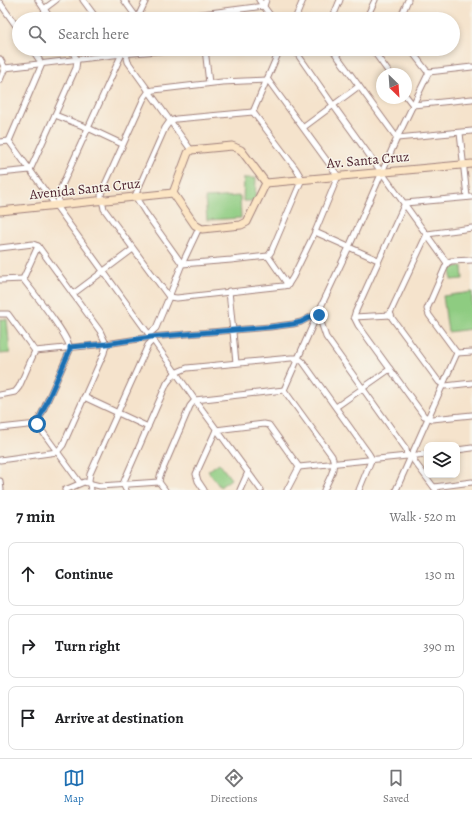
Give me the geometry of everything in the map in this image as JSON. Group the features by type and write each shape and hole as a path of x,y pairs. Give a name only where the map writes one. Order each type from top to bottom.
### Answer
{"street":[{"path":"38,0 46,12"},
{"path":"44,9 56,0"},
{"path":"83,0 92,12"},
{"path":"124,0 133,12"},
{"path":"142,12 146,0"},
{"path":"259,0 268,12"},
{"path":"264,6 266,0"},
{"path":"298,12 303,0"},
{"path":"335,12 340,0"},
{"path":"369,12 375,0"},
{"path":"403,12 408,0"},
{"path":"0,2 12,20"},
{"path":"230,12 264,6"},
{"path":"37,56 42,64"},
{"path":"30,170 76,68 77,60 75,56"},
{"path":"5,68 99,56"},
{"path":"56,204 59,192 119,56"},
{"path":"124,56 191,150"},
{"path":"206,56 209,83"},
{"path":"253,112 277,56"},
{"path":"299,56 381,173 447,263"},
{"path":"337,56 397,138"},
{"path":"377,56 386,68"},
{"path":"415,56 429,72 472,67"},
{"path":"0,59 5,68"},
{"path":"9,141 42,64"},
{"path":"0,80 5,68"},
{"path":"284,390 381,173 429,72"},
{"path":"268,80 304,127 338,176 314,232 293,277 288,284 177,298 169,297 106,213 102,200 101,195 103,189 122,144 144,98 149,91 209,83 268,80"},
{"path":"304,127 359,86"},
{"path":"413,105 472,99"},
{"path":"182,264 135,196 165,128 170,121 176,119 253,112"},
{"path":"253,112 302,179 268,256"},
{"path":"55,115 122,144"},
{"path":"397,138 472,131"},
{"path":"405,204 470,197 463,165 460,133"},
{"path":"0,142 9,141"},
{"path":"9,141 56,204 216,430 261,490"},
{"path":"232,146 236,147 241,150 266,183 247,222 241,225 202,229 199,228 195,225 173,193 188,153 191,150 232,146"},
{"name":"Av. Santa Cruz","path":"266,183 472,164"},
{"path":"0,173 30,170"},
{"name":"Avenida Santa Cruz","path":"0,211 173,193"},
{"path":"405,204 378,260 354,318 420,411 428,419 472,415"},
{"path":"90,490 90,474 199,228"},
{"path":"427,234 472,228"},
{"path":"314,232 378,260"},
{"path":"390,315 427,234"},
{"path":"0,248 33,244 38,246 100,331 106,344 104,353 62,445 57,452 0,460"},
{"path":"23,279 38,246"},
{"path":"72,294 133,249"},
{"path":"182,264 268,256"},
{"path":"268,256 288,284"},
{"path":"447,263 472,260"},
{"path":"447,263 427,309 429,315 457,353"},
{"path":"0,280 23,279"},
{"path":"23,279 64,335 70,347 37,424"},
{"path":"229,292 236,363"},
{"path":"34,351 106,344 151,337 293,324 301,322 318,313"},
{"path":"318,313 326,337 414,461 435,488 472,482"},
{"path":"0,314 8,314 34,351"},
{"path":"354,318 390,315"},
{"path":"390,315 438,382 442,385 472,383"},
{"path":"0,395 15,392 19,387 34,351"},
{"path":"457,353 472,352"},
{"path":"396,490 410,455 428,419 457,353"},
{"path":"123,484 167,383 175,373 187,368 236,363 298,358 303,362 336,407 372,459"},
{"path":"336,407 390,369"},
{"path":"165,490 159,482 160,476 190,406 195,400 284,390"},
{"path":"284,390 332,456 335,463 334,469 324,490"},
{"path":"84,397 148,427"},
{"path":"0,428 37,424"},
{"path":"37,424 80,483"},
{"path":"216,430 264,424 269,425 299,467"},
{"path":"204,490 198,482 196,474 216,430"},
{"path":"460,450 472,448"},
{"path":"299,467 424,454"},
{"path":"359,490 372,459"},
{"path":"287,490 299,467"},
{"path":"240,490 248,472"},
{"path":"0,481 1,490"},
{"path":"65,490 80,483 89,483 100,486 159,482"},
{"path":"123,484 126,490"}],"green space":[{"path":"244,178 256,178 255,201 243,201"},
{"path":"240,196 241,218 207,220 205,198"},
{"path":"462,266 463,279 451,280 451,267"},
{"path":"472,292 472,329 448,332 443,296"},
{"path":"0,319 7,319 10,353 0,354"},
{"path":"219,463 231,479 220,487 208,471"}],"route":[{"path":"37,424 70,347 106,344 151,337 270,327 293,324 301,322 318,313 319,315"}]}
